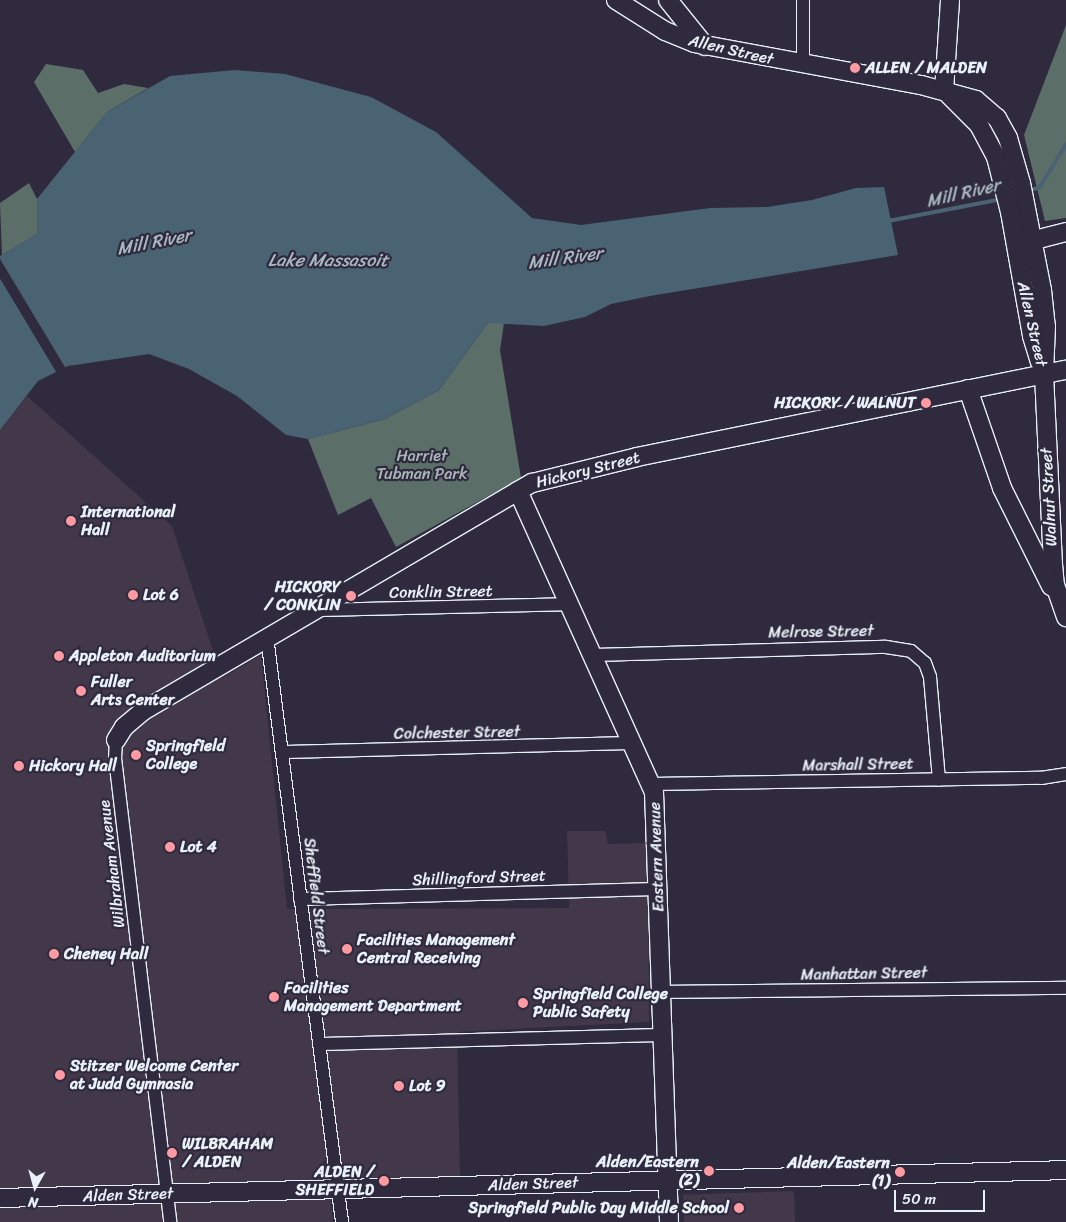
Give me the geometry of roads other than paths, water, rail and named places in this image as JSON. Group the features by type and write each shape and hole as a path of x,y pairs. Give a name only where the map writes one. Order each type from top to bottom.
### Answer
{"main road":[{"name":"Allen Street","path":"616,0 665,32 705,46 944,92 969,112 984,132 1028,214 1046,326 1044,374"},
{"path":"668,0 705,46"},
{"path":"944,92 950,0"},
{"name":"Allen Street","path":"1013,184 1010,212 1015,244 1032,336 1044,374"},
{"path":"1015,244 1066,232"},
{"name":"Hickory Street","path":"116,740 132,719 312,610 532,484 636,457 1066,370"},
{"name":"Walnut Street","path":"1044,374 1053,569 1064,611"},
{"path":"968,389 1006,496 1064,611"},
{"name":"Eastern Avenue","path":"518,491 594,655 654,792 669,1222"},
{"name":"Alden Street","path":"0,1198 1066,1170"}],"street":[{"path":"803,0 803,65"},
{"name":"Conklin Street","path":"312,610 570,604"},
{"name":"Sheffield Street","path":"268,637 342,1222"},
{"name":"Melrose Street","path":"594,655 886,647 911,651 925,663 931,682 939,780"},
{"name":"Wilbraham Avenue","path":"116,740 114,758 170,1222"},
{"name":"Colchester Street","path":"282,752 633,743"},
{"name":"Marshall Street","path":"651,784 1041,778 1066,774"},
{"name":"Shillingford Street","path":"300,899 658,889"},
{"name":"Manhattan Street","path":"662,992 1066,988"},
{"path":"319,1044 663,1035"}],"water":[{"name":"Lake Massasoit","path":"235,70 285,74 371,97 436,132 532,218 581,225 710,208 767,207 812,200 856,188 884,187 898,255 650,296 611,304 585,317 544,326 488,323 439,390 385,419 308,439 286,435 237,396 189,369 149,354 68,366 38,381 0,430 0,256 37,234 37,199 107,112 170,76"}],"waterway":[{"name":"Mill River","path":"1028,191 1040,187 1066,144"},
{"name":"Mill River","path":"888,221 1002,199"}],"place":[{"name":"ALLEN / MALDEN","path":"855,68"},
{"name":"HICKORY / WALNUT","path":"926,403"},
{"name":"International Hall","path":"71,521"},
{"name":"Lot 6","path":"133,595"},
{"name":"HICKORY / CONKLIN","path":"351,596"},
{"name":"Appleton Auditorium","path":"59,656"},
{"name":"Fuller Arts Center","path":"81,691"},
{"name":"Springfield College","path":"136,755"},
{"name":"Hickory Hall","path":"19,766"},
{"name":"Lot 4","path":"170,847"},
{"name":"Facilities Management Central Receiving","path":"347,949"},
{"name":"Cheney Hall","path":"54,954"},
{"name":"Facilities Management Department","path":"274,997"},
{"name":"Springfield College Public Safety","path":"523,1003"},
{"name":"Stitzer Welcome Center at Judd Gymnasia","path":"60,1075"},
{"name":"Lot 9","path":"399,1086"},
{"name":"WILBRAHAM / ALDEN","path":"172,1153"},
{"name":"Alden/Eastern (2)","path":"709,1171"},
{"name":"Alden/Eastern (1)","path":"900,1172"},
{"name":"ALDEN / SHEFFIELD","path":"384,1181"},
{"name":"Springfield Public Day Middle School","path":"739,1208"}],"park label":[{"name":"Harriet Tubman Park","path":"422,465"}]}
